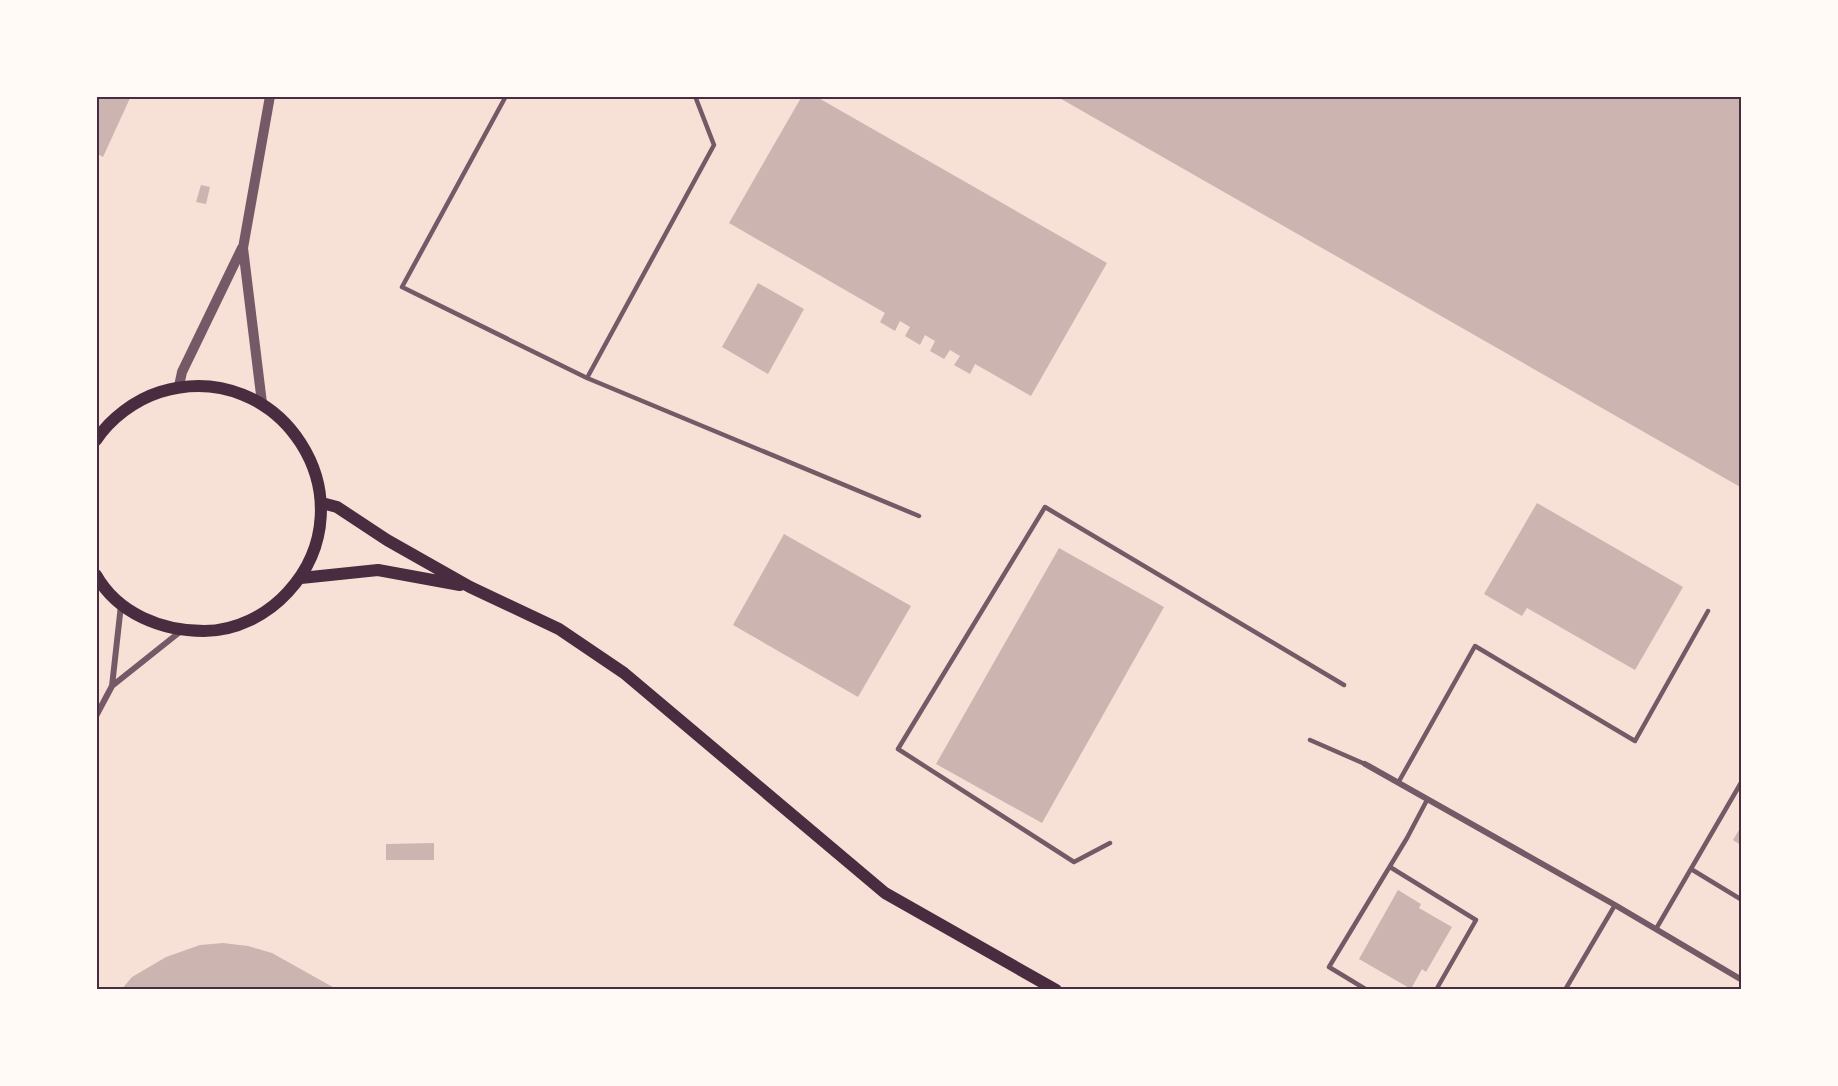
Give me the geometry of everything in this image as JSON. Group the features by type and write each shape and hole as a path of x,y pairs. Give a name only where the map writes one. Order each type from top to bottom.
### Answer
{"main road":[{"path":"96,439 120,414 147,396 178,386 208,385 236,391 262,403 292,429 313,464 322,503 317,542 301,578 278,603 248,621 215,631 181,631 149,622 121,605 96,575"},
{"path":"322,503 337,507 387,540 470,587 560,629 624,673 885,893 1056,990"},
{"path":"301,578 378,570 470,587"}],"street":[{"path":"178,386 182,372 243,248 270,96"},
{"path":"243,248 262,403"},
{"path":"96,717 112,686 121,605"},
{"path":"112,686 181,631"},
{"path":"1365,765 1615,905 1742,980"}],"lane":[{"path":"506,96 402,287 587,378 919,516"},
{"path":"587,378 714,146 695,96"},
{"path":"1110,843 1074,862 898,749 1045,507 1344,685"},
{"path":"1398,783 1476,646 1635,741 1708,611"},
{"path":"1310,740 1365,765"},
{"path":"1656,929 1742,781"},
{"path":"1367,990 1329,967 1428,800"},
{"path":"1390,867 1476,920 1436,990"},
{"path":"1691,869 1742,900"},
{"path":"1566,990 1615,905"}],"building":[{"path":"96,96 131,96 103,157 96,153"},
{"path":"802,96 815,96 1107,263 1031,396 975,364 970,374 954,365 960,356 950,350 944,359 930,351 935,341 925,335 920,345 905,336 910,327 900,321 895,331 880,322 885,313 729,223"},
{"path":"1056,96 1742,96 1742,488"},
{"path":"201,185 210,187 206,204 196,202"},
{"path":"758,283 804,309 768,374 722,347"},
{"path":"1537,503 1683,587 1635,670 1527,608 1522,616 1484,594"},
{"path":"784,534 911,606 858,697 733,625"},
{"path":"1059,548 1164,607 1042,823 936,764"},
{"path":"1742,825 1742,846 1733,840"},
{"path":"434,843 434,860 386,860 386,844"},
{"path":"1398,890 1421,904 1419,908 1452,927 1426,972 1422,969 1411,989 1359,959"},
{"path":"223,943 248,946 272,953 338,990 121,990 132,977 166,957 200,945"}]}
